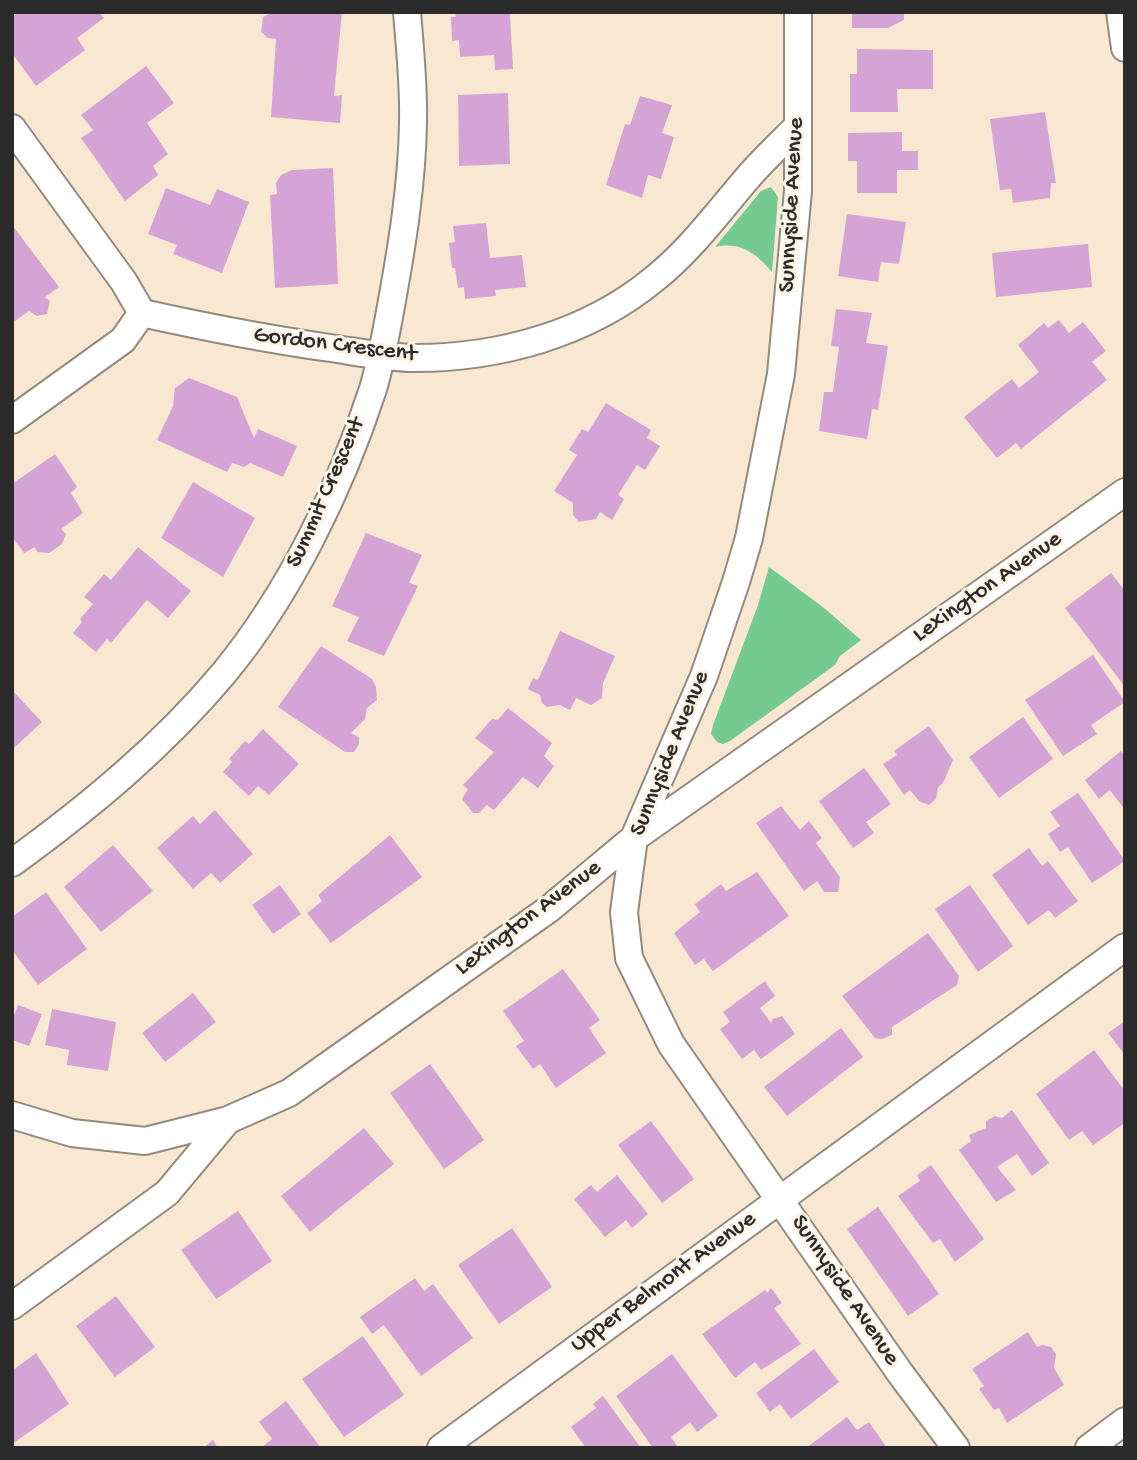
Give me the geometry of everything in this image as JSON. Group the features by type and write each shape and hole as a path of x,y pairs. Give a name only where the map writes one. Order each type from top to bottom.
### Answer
{"street":[{"name":"Summit Crescent","path":"12,863 72,820 130,770 224,672 266,616 290,575 338,478 373,389 396,279 409,189 413,121 407,12"},
{"name":"Sunnyside Avenue","path":"798,12 798,191 781,374 749,538 736,582 704,676 634,838 624,912 629,958 671,1044 900,1373 956,1448"},
{"path":"1120,12 1125,48"},
{"name":"Gordon Crescent","path":"142,313 242,335 413,358 466,355 535,342 614,307 652,282 687,251 752,172 798,126"},
{"path":"12,128 124,282 142,313 123,340 12,420"},
{"name":"Lexington Avenue","path":"12,1306 167,1193 228,1120 289,1093 549,909 634,838 1125,492"},
{"name":"Upper Belmont Avenue","path":"441,1448 1125,947"},
{"path":"12,1115 72,1133 145,1141 228,1120"},
{"path":"1089,1448 1125,1422"}],"green space":[{"path":"771,187 778,197 772,272 747,250 732,246 715,247 761,191"},
{"path":"769,567 861,640 840,656 835,665 723,744 717,742 711,734 713,725 758,605"}],"building":[{"path":"12,12 99,12 104,18 77,38 85,50 36,86 12,53"},
{"path":"342,12 334,96 342,95 340,123 271,117 276,39 268,38 261,32 263,17 271,13"},
{"path":"455,12 510,14 513,69 495,70 494,55 460,57 459,40 452,41 451,17 456,17"},
{"path":"852,12 904,12 904,20 888,28 852,28"},
{"path":"857,49 933,50 933,89 897,89 898,112 850,112 850,74 857,74"},
{"path":"146,66 174,103 147,123 168,154 153,166 158,175 125,201 81,138 93,130 81,115"},
{"path":"508,93 510,164 459,166 458,95"},
{"path":"640,96 672,105 662,133 674,137 661,179 648,175 642,198 606,185 625,124 630,125"},
{"path":"1045,112 1056,183 1051,183 1050,198 1013,203 1011,189 1000,190 990,119"},
{"path":"902,132 902,151 918,151 918,170 897,170 897,193 857,193 857,161 848,161 848,133"},
{"path":"333,168 338,284 275,288 270,195 277,194 276,183 281,175 292,170"},
{"path":"166,188 210,205 217,189 249,202 222,273 173,254 177,245 148,234"},
{"path":"847,214 906,222 899,264 881,262 878,282 838,276"},
{"path":"486,223 490,258 522,255 526,287 495,290 496,296 465,299 464,287 458,288 455,268 452,268 449,243 455,242 453,226"},
{"path":"12,225 59,287 45,297 50,301 47,314 37,316 29,311 12,323"},
{"path":"1088,244 1092,287 996,297 992,253"},
{"path":"836,309 872,313 866,343 888,346 878,410 872,409 867,439 819,431 824,392 833,392 839,347 831,346"},
{"path":"1059,320 1069,333 1083,322 1106,351 1092,362 1107,380 1021,449 1016,443 997,458 964,417 1012,379 1019,388 1039,372 1018,345 1044,323 1048,328"},
{"path":"189,378 237,397 254,438 258,429 297,446 283,477 250,463 244,467 232,463 227,472 157,440 173,406 175,388"},
{"path":"606,403 651,430 647,438 660,446 645,470 637,465 618,495 624,499 612,520 600,512 596,519 579,522 573,515 573,503 554,491 577,455 569,450 582,429 588,432"},
{"path":"55,454 77,487 71,493 83,513 61,529 66,534 62,544 49,553 37,552 35,547 24,553 12,537 12,484"},
{"path":"193,482 255,518 223,577 161,538"},
{"path":"366,533 422,555 409,583 418,586 384,656 347,641 359,617 332,606"},
{"path":"138,547 191,591 168,618 147,600 111,643 107,639 96,652 73,633 82,622 80,619 93,604 84,597 104,574 111,580"},
{"path":"1111,573 1125,591 1125,687 1065,608"},
{"path":"560,631 615,656 603,683 602,698 591,705 576,698 570,710 560,705 547,707 542,703 540,695 528,689 533,678 538,680"},
{"path":"321,646 372,679 376,687 377,700 367,708 365,719 351,733 359,737 359,744 354,752 345,752 278,707"},
{"path":"1093,655 1125,702 1091,725 1097,734 1063,756 1025,700"},
{"path":"12,690 42,722 12,750"},
{"path":"508,708 552,743 544,756 554,766 538,788 523,777 494,810 487,805 479,813 473,813 462,799 468,789 463,785 494,752 475,738 492,719 498,720"},
{"path":"1023,717 1053,759 999,798 969,757"},
{"path":"929,726 953,760 938,788 936,799 929,805 919,801 910,790 904,795 883,764 897,755 894,751"},
{"path":"263,729 299,764 269,795 258,786 249,796 223,772 232,762 229,759 245,741 249,744"},
{"path":"1121,751 1125,756 1125,810 1110,790 1099,799 1085,780"},
{"path":"864,768 891,804 866,822 874,833 853,848 819,801"},
{"path":"1078,793 1125,861 1092,883 1068,847 1060,852 1048,834 1060,826 1050,812"},
{"path":"781,806 800,830 809,821 822,838 816,843 840,877 838,892 824,892 817,881 804,891 756,823"},
{"path":"215,810 253,854 220,883 211,873 193,889 157,848 193,816 200,824"},
{"path":"390,835 422,877 331,943 307,913 322,901 318,895"},
{"path":"113,845 153,891 101,932 64,887"},
{"path":"1029,848 1042,866 1048,861 1078,901 1055,918 1049,910 1028,925 992,875"},
{"path":"757,872 789,916 713,971 704,959 695,965 674,933 700,912 695,904 721,884 726,891"},
{"path":"280,885 301,914 273,934 252,905"},
{"path":"970,885 1013,946 978,972 935,909"},
{"path":"46,892 87,949 38,985 12,950 12,917"},
{"path":"928,933 959,976 957,985 892,1027 892,1035 882,1039 875,1038 842,996"},
{"path":"563,969 600,1020 589,1028 606,1053 556,1088 540,1064 533,1069 516,1046 524,1041 503,1011"},
{"path":"765,981 775,996 760,1008 771,1023 773,1019 782,1016 795,1034 761,1059 754,1050 742,1059 720,1029 730,1022 723,1012"},
{"path":"193,993 216,1022 165,1062 142,1033"},
{"path":"18,1005 42,1014 29,1046 12,1040 12,1020"},
{"path":"52,1009 116,1022 108,1071 67,1065 69,1050 45,1045"},
{"path":"1125,1021 1125,1055 1108,1033"},
{"path":"841,1028 863,1057 787,1116 764,1087"},
{"path":"1094,1050 1125,1091 1125,1123 1093,1145 1082,1131 1069,1140 1036,1094"},
{"path":"430,1064 484,1140 444,1169 390,1093"},
{"path":"1012,1110 1049,1163 1032,1176 1017,1154 997,1167 1016,1190 996,1202 959,1150 971,1141 969,1135 986,1128 986,1121 995,1116 1002,1118"},
{"path":"651,1121 694,1179 662,1203 618,1145"},
{"path":"364,1128 394,1164 310,1232 281,1196"},
{"path":"931,1165 984,1239 955,1262 940,1239 933,1243 898,1196 920,1181 917,1175"},
{"path":"617,1175 648,1214 632,1228 626,1220 605,1237 574,1199 591,1185 597,1192"},
{"path":"878,1207 939,1294 908,1316 847,1229"},
{"path":"238,1211 272,1261 216,1299 181,1250"},
{"path":"512,1228 552,1287 499,1324 458,1265"},
{"path":"415,1278 424,1291 433,1284 473,1338 421,1376 384,1325 372,1334 360,1317"},
{"path":"771,1288 782,1303 774,1308 801,1344 761,1370 755,1362 735,1378 702,1334"},
{"path":"116,1296 155,1347 115,1377 76,1326"},
{"path":"1028,1332 1037,1347 1051,1347 1056,1354 1054,1368 1064,1385 1007,1423 999,1408 994,1410 979,1389 984,1386 972,1369"},
{"path":"363,1336 404,1395 344,1437 302,1379"},
{"path":"814,1349 839,1382 791,1419 780,1404 770,1412 756,1393"},
{"path":"36,1353 69,1404 12,1444 12,1371"},
{"path":"672,1354 718,1416 697,1432 690,1422 671,1437 677,1446 674,1448 653,1448 616,1396"},
{"path":"603,1396 641,1448 586,1448 571,1427 596,1408 593,1404"},
{"path":"286,1401 321,1448 261,1448 272,1439 259,1422"},
{"path":"847,1417 857,1430 869,1422 887,1448 806,1448"},
{"path":"213,1440 218,1448 203,1448"}]}
